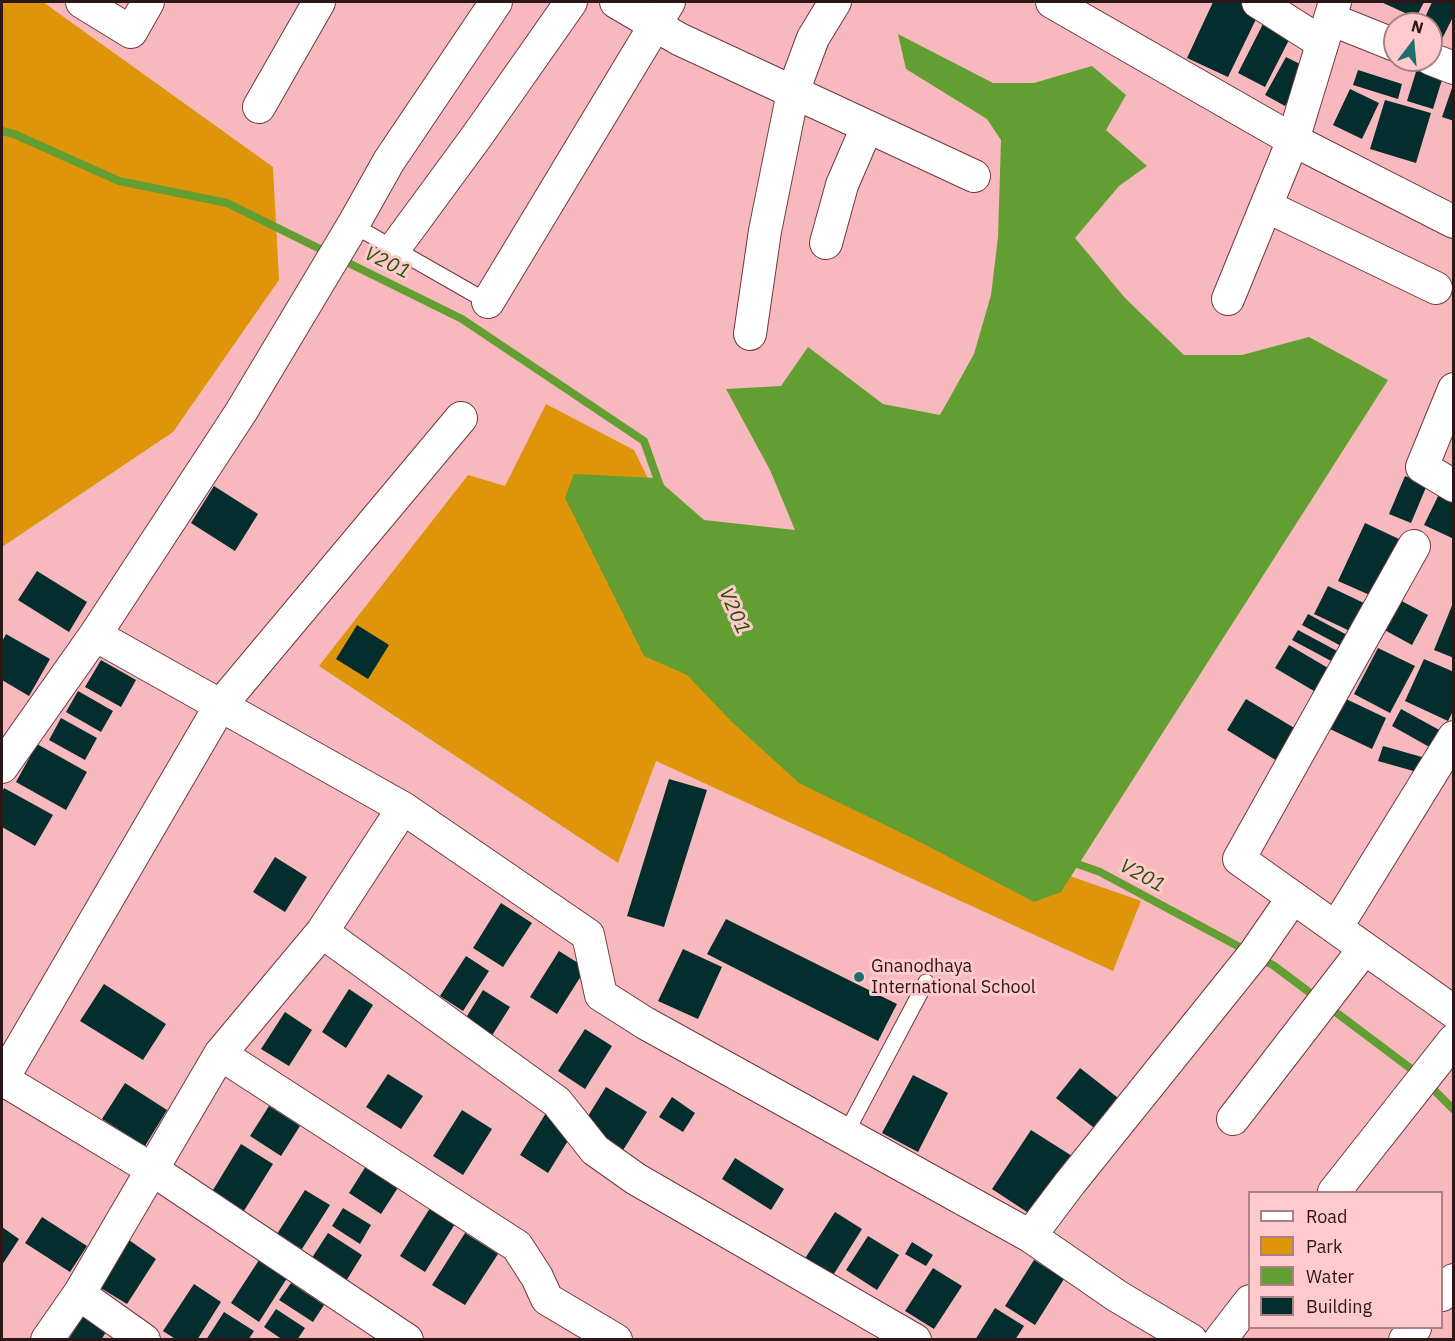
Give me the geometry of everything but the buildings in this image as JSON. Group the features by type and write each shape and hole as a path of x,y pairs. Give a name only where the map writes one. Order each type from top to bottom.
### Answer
{"street":[{"path":"82,2 131,32 148,2"},
{"path":"259,107 319,2"},
{"path":"2,767 95,635 241,411 389,161 496,2"},
{"path":"394,249 571,2"},
{"path":"616,2 662,13 679,39 974,176"},
{"path":"750,334 765,231 793,92 813,38 835,2"},
{"path":"1052,2 1293,140 1454,222"},
{"path":"1258,2 1329,21 1383,41"},
{"path":"488,302 662,13"},
{"path":"1228,299 1293,140 1329,21"},
{"path":"826,243 842,185 867,127"},
{"path":"1266,206 1436,288"},
{"path":"1454,389 1422,467 1454,486"},
{"path":"407,1340 153,1170 2,1080 220,706 461,418"},
{"path":"1414,546 1239,859 1292,899 1454,1012"},
{"path":"95,635 403,808 588,935 601,995 645,1023 1030,1236 1117,1296 1191,1340"},
{"path":"1336,928 1454,736"},
{"path":"47,1340 80,1294 220,1054 322,932 403,808"},
{"path":"1030,1236 1254,954 1292,899"},
{"path":"322,932 557,1102 595,1150 636,1179 915,1340"},
{"path":"1233,1119 1364,949"},
{"path":"1335,1191 1454,1040"},
{"path":"220,1054 517,1246 537,1277 547,1299 616,1340"},
{"path":"1443,1293 1454,1280"},
{"path":"80,1294 144,1340"},
{"path":"1220,1340 1248,1304"}],"lane":[{"path":"341,245 394,249 488,302"},
{"path":"845,1135 926,982"}],"green space":[{"path":"2,2 43,2 273,167 279,280 173,432 2,547"},
{"path":"546,404 634,450 774,734 889,812 1141,901 1113,971 656,761 618,863 319,666 468,475 505,486"}],"water":[{"path":"898,34 993,83 1034,83 1092,66 1126,95 1106,130 1147,166 1119,186 1075,238 1125,298 1184,355 1242,355 1309,337 1388,380 1061,892 1034,902 920,842 799,783 732,722 687,675 644,656 565,498 574,474 656,478 704,520 795,530 770,470 726,389 781,386 808,347 883,404 940,415 974,354 991,295 998,237 1001,140 987,119 906,69"}],"waterway":[{"name":"V201","path":"2,131 14,134 119,181 227,203 462,319 644,441 660,486"},
{"name":"V201","path":"1069,861 1100,872 1247,951"},
{"name":"V201","path":"1258,958 1273,965 1418,1074 1454,1110"}],"place":[{"name":"Gnanodhaya International School","path":"859,977"}]}
